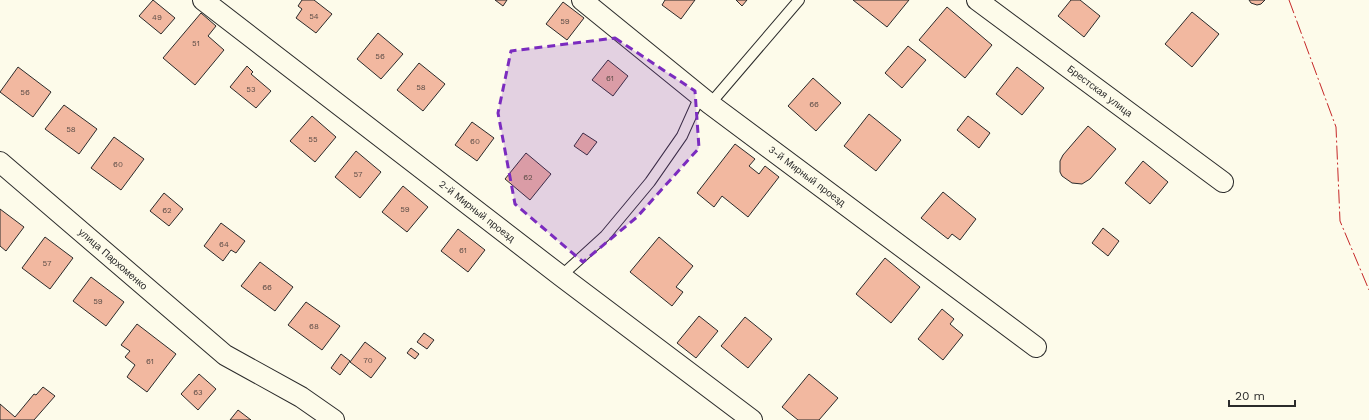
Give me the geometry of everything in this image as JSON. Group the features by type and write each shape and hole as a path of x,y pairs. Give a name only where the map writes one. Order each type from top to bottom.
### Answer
{"street":[{"name":"2-й Мирный проезд","path":"204,0 561,276 752,420"},
{"name":"3-й Мирный проезд","path":"582,0 705,100 1036,347"},
{"name":"Брестская улица","path":"977,0 1223,182"},
{"name":"улица Пархоменко","path":"0,162 225,355 301,397 334,420"}],"lane":[{"path":"561,276 604,236 650,182 705,100 799,0"}],"highlighted area":[{"path":"615,38 695,91 699,148 637,217 583,262 515,204 498,113 511,51"}],"building":[{"path":"153,0 175,18 161,34 139,16"},
{"path":"302,0 314,0 332,14 316,33 296,18 302,9 298,6"},
{"path":"495,0 507,0 503,6"},
{"path":"665,0 695,0 681,19 662,5"},
{"path":"736,0 747,0 742,6"},
{"path":"853,0 909,0 887,27"},
{"path":"1071,0 1080,0 1100,16 1084,37 1058,16"},
{"path":"1249,0 1265,0 1261,4 1257,5 1251,3"},
{"path":"563,2 584,18 567,40 546,24"},
{"path":"947,7 992,45 965,78 919,40"},
{"path":"1192,12 1219,34 1192,67 1165,44"},
{"path":"201,13 216,26 208,36 224,50 195,85 163,58"},
{"path":"378,33 403,54 381,79 357,59"},
{"path":"908,46 926,60 902,88 885,73"},
{"path":"608,60 628,76 613,96 592,80"},
{"path":"419,63 445,84 423,111 397,90"},
{"path":"247,66 253,72 251,74 271,91 256,108 230,87"},
{"path":"18,67 51,92 33,117 0,92"},
{"path":"1017,67 1044,88 1022,115 996,94"},
{"path":"813,78 841,103 816,131 788,106"},
{"path":"64,105 97,129 79,154 45,129"},
{"path":"869,114 901,140 876,171 844,146"},
{"path":"312,116 336,137 315,162 290,141"},
{"path":"968,116 990,133 979,148 957,130"},
{"path":"472,122 494,138 477,161 455,145"},
{"path":"1088,126 1116,149 1090,179 1082,184 1072,183 1062,176 1060,172 1060,161 1063,155"},
{"path":"583,133 597,142 587,155 574,146"},
{"path":"114,137 144,159 121,190 91,168"},
{"path":"735,144 755,159 749,166 759,174 765,166 779,177 748,217 722,196 714,207 697,193"},
{"path":"356,151 381,172 360,198 335,177"},
{"path":"526,153 551,174 530,200 505,179"},
{"path":"1143,161 1168,182 1150,204 1125,183"},
{"path":"403,186 428,207 407,232 382,212"},
{"path":"943,192 976,219 960,240 952,234 948,239 921,218"},
{"path":"164,193 183,209 169,226 150,211"},
{"path":"0,209 24,227 6,251 0,246"},
{"path":"221,223 245,241 236,253 231,250 223,261 204,246"},
{"path":"1103,228 1119,241 1108,256 1092,243"},
{"path":"458,229 485,250 468,272 441,251"},
{"path":"45,237 73,258 50,289 22,268"},
{"path":"659,237 693,266 676,287 683,292 672,306 630,272"},
{"path":"885,258 920,287 891,323 856,294"},
{"path":"260,262 293,287 275,311 241,286"},
{"path":"91,277 124,302 106,326 73,301"},
{"path":"306,302 340,326 322,350 288,325"},
{"path":"942,309 954,319 950,324 963,335 943,360 918,339"},
{"path":"699,316 718,331 696,358 677,343"},
{"path":"745,317 772,339 748,368 721,346"},
{"path":"137,324 176,354 147,392 127,377 135,365 125,357 130,351 121,345"},
{"path":"424,333 434,340 427,349 417,342"},
{"path":"365,342 386,358 371,378 350,362"},
{"path":"411,348 419,354 415,359 407,353"},
{"path":"341,354 350,361 340,375 331,368"},
{"path":"199,374 216,389 198,410 181,394"},
{"path":"809,374 838,398 819,420 798,420 782,407"},
{"path":"43,387 55,396 34,420 0,420 0,404 15,417 34,394 36,395"},
{"path":"238,410 251,420 230,420"}],"power":[{"path":"1289,0 1336,127 1340,221 1369,290"}]}
